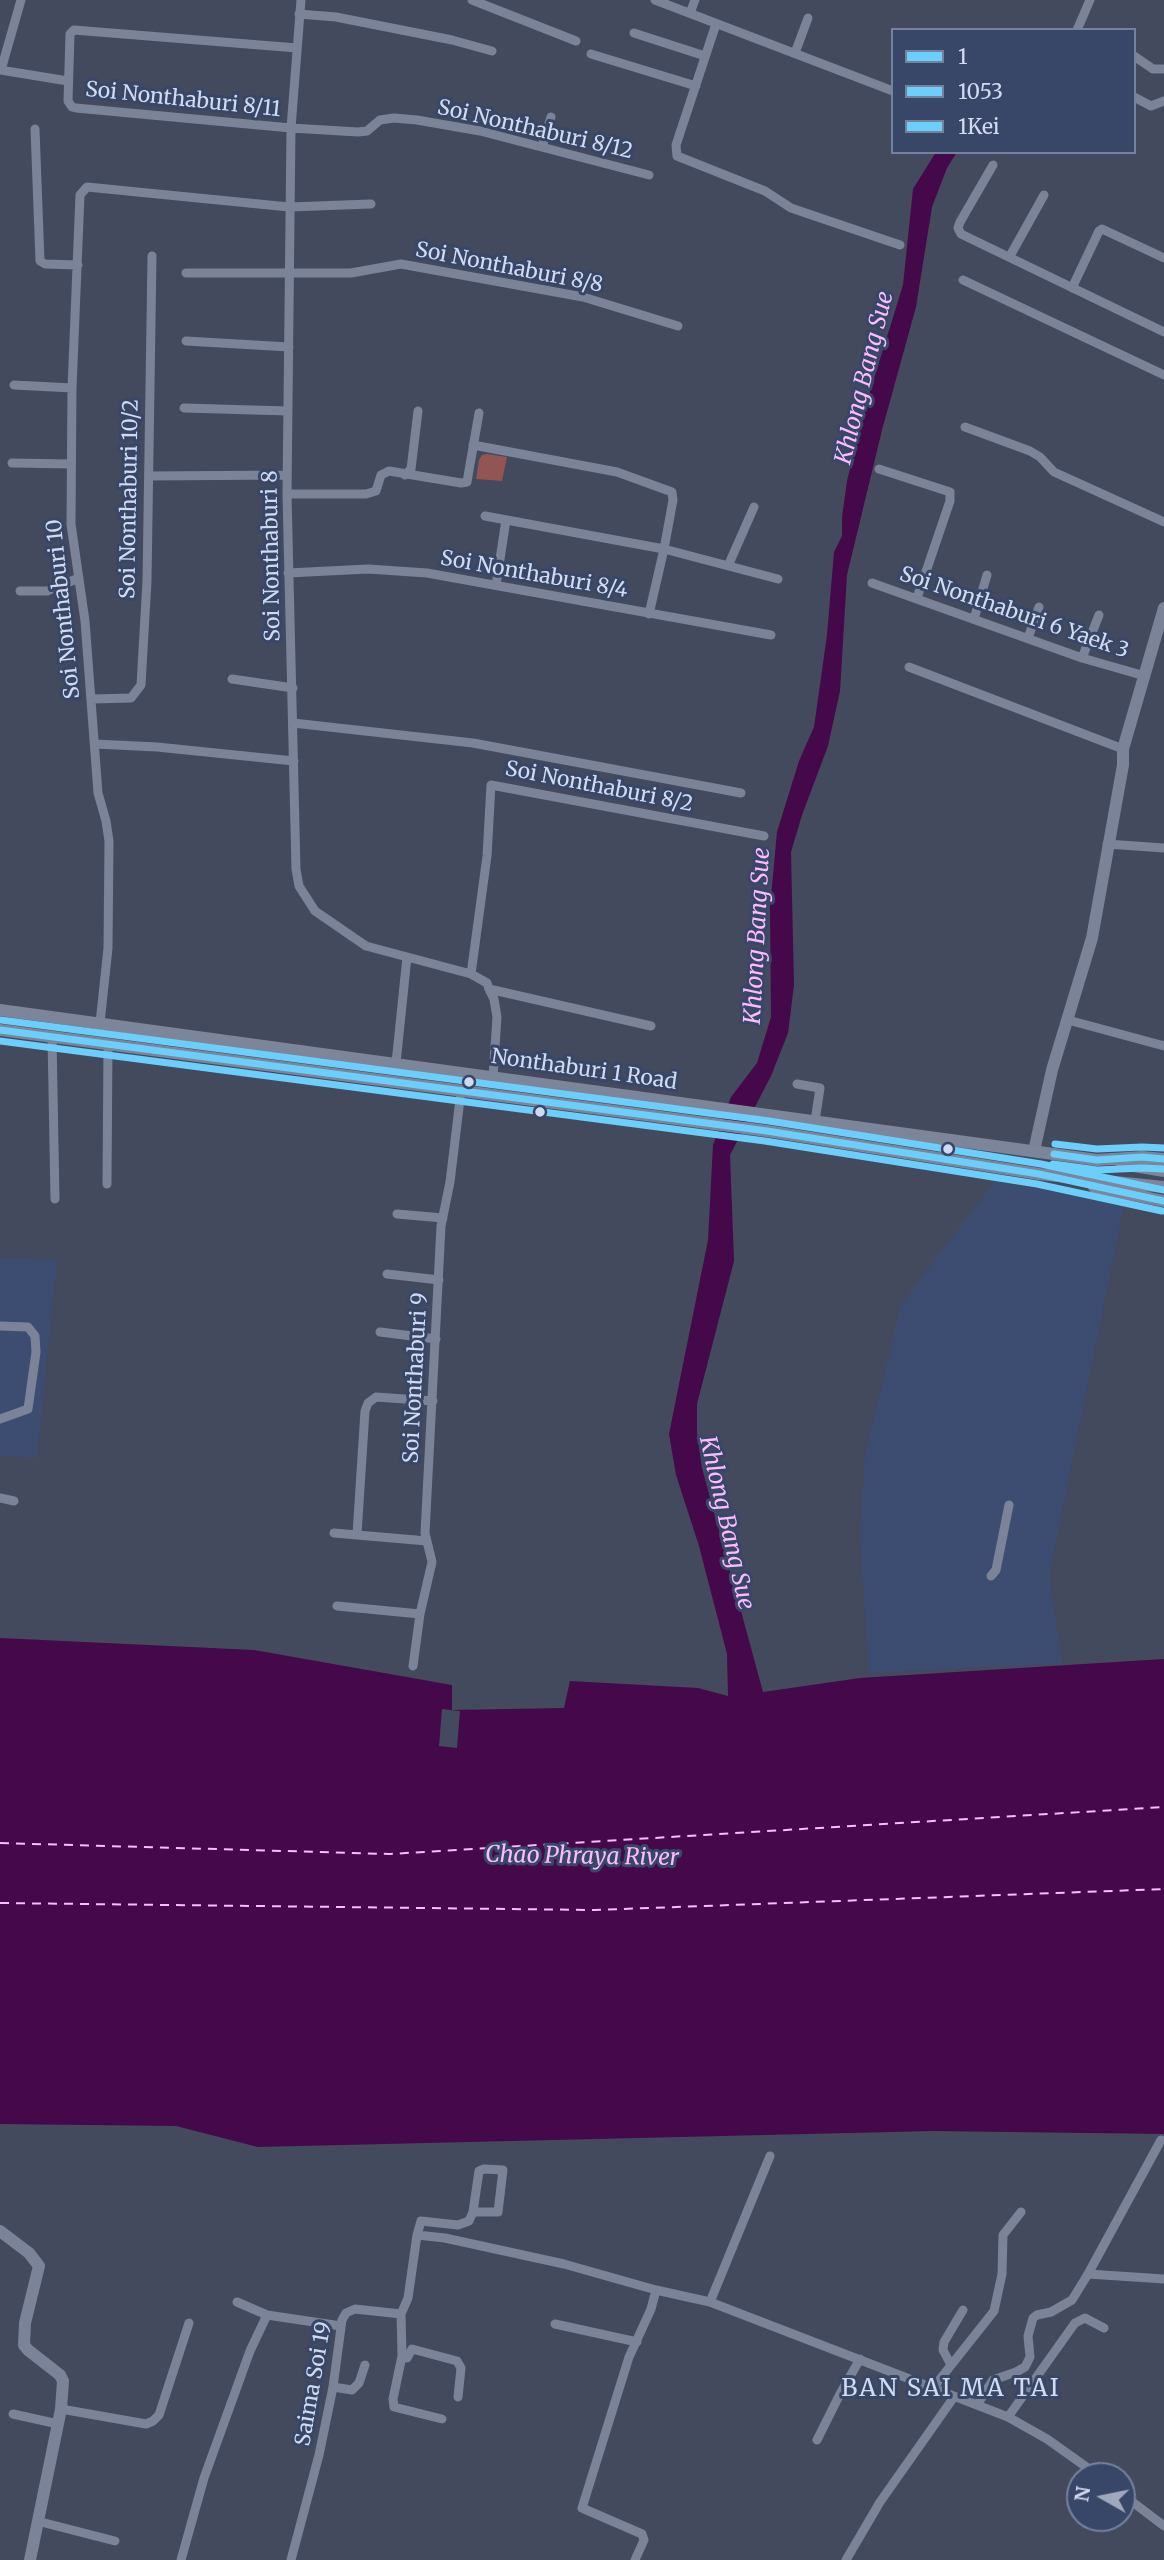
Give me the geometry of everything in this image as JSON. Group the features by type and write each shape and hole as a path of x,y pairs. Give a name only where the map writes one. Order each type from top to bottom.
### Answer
{"main road":[{"name":"Nonthaburi 1 Road","path":"0,1010 1097,1160 1142,1157 1164,1159"},
{"name":"Nonthaburi 1 Road","path":"0,1030 767,1131 1039,1174 1164,1187"},
{"path":"1097,1160 1164,1171"},
{"path":"1039,1174 1164,1201"}],"street":[{"path":"21,0 1,70 68,81 70,34 74,30 297,48"},
{"name":"Soi Nonthaburi 8","path":"301,0 291,128 287,475 296,869 299,886 315,911 366,946 471,974 487,983 489,989 651,1026"},
{"path":"471,0 576,41"},
{"path":"655,0 891,90"},
{"path":"690,13 695,0"},
{"path":"1078,28 1090,0"},
{"path":"299,14 374,25 452,40 492,51"},
{"path":"795,53 808,19"},
{"path":"716,24 676,145 677,156 765,191 791,208 900,245"},
{"path":"634,33 705,57"},
{"path":"591,54 696,86"},
{"path":"1136,57 1153,69 1164,69"},
{"name":"Soi Nonthaburi 8/11","path":"68,81 68,101 72,107 291,128"},
{"path":"1136,98 1151,106 1164,101"},
{"path":"542,147 551,117"},
{"name":"Soi Nonthaburi 8/12","path":"291,128 358,132 367,131 380,120 394,118 480,131 649,175"},
{"path":"35,129 40,261 45,264 78,265"},
{"path":"993,165 958,228 961,234 1164,332"},
{"name":"Soi Nonthaburi 10","path":"100,1023 108,948 109,841 98,793 86,621 72,537 72,388 81,191 87,187 289,207"},
{"path":"1010,256 1044,195"},
{"path":"289,207 371,204"},
{"path":"1072,288 1102,229 1164,258"},
{"name":"Soi Nonthaburi 10/2","path":"92,699 131,698 141,687 147,581 152,256"},
{"name":"Soi Nonthaburi 8/8","path":"186,273 351,273 401,264 583,297 678,326"},
{"path":"963,280 1164,376"},
{"path":"186,341 289,347"},
{"path":"14,385 72,388"},
{"path":"184,408 288,411"},
{"path":"405,475 411,469 418,411"},
{"path":"287,494 366,494 376,491 384,472 467,482 478,413"},
{"path":"965,427 1030,451 1054,472 1164,522"},
{"path":"473,445 617,472 672,492 673,500 664,549 649,614"},
{"path":"12,463 71,464"},
{"path":"879,469 950,492 950,500 917,598"},
{"path":"149,476 287,475"},
{"path":"728,565 754,508"},
{"path":"485,516 664,549 778,579"},
{"path":"496,585 506,520"},
{"name":"Soi Nonthaburi 8/4","path":"288,573 368,569 428,573 771,635"},
{"path":"974,619 987,575"},
{"path":"20,591 47,591 79,578"},
{"name":"Soi Nonthaburi 6 Yaek 3","path":"872,583 1082,658 1145,676"},
{"path":"1028,638 1039,607"},
{"path":"1034,1151 1052,1070 1092,938 1123,765 1123,749 1164,608"},
{"path":"1082,658 1099,615"},
{"path":"909,667 1123,749"},
{"path":"232,679 292,688"},
{"path":"293,723 473,743 741,793"},
{"path":"95,744 157,747 294,761"},
{"name":"Soi Nonthaburi 8/2","path":"471,974 487,856 491,785 764,836"},
{"path":"1107,844 1164,848"},
{"path":"396,1063 407,957"},
{"path":"489,989 497,1017 493,1077"},
{"path":"1068,1020 1164,1046"},
{"path":"52,1037 55,1199"},
{"path":"107,1184 108,1044"},
{"path":"797,1084 820,1088 815,1121"},
{"name":"Soi Nonthaburi 9","path":"413,1666 420,1614 432,1562 425,1533 441,1226 461,1091"},
{"path":"397,1214 443,1218"},
{"path":"387,1274 439,1280"},
{"path":"0,1326 28,1327 35,1336 36,1352 28,1409 0,1419"},
{"path":"380,1332 436,1339"},
{"path":"358,1534 365,1411 368,1403 376,1398 433,1401"},
{"path":"0,1498 14,1501"},
{"path":"991,1576 996,1570 1009,1505"},
{"path":"334,1533 427,1541"},
{"path":"337,1606 420,1614"},
{"path":"977,2405 993,2381 1025,2367 1030,2357 1028,2336 1033,2318 1072,2300 1161,2140"},
{"path":"710,2302 769,2156"},
{"path":"442,2419 394,2407 393,2399 402,2356 401,2314 408,2298 421,2221 458,2225 469,2221 473,2212 479,2171 502,2170 498,2211 473,2212"},
{"path":"933,2388 994,2311 1002,2274 1003,2235 1021,2211"},
{"path":"0,2231 29,2253 39,2266 26,2323 24,2345 60,2375 63,2381 61,2409 30,2560"},
{"path":"420,2235 564,2264 710,2302 1008,2417 1047,2439 1079,2462"},
{"path":"1088,2274 1164,2279"},
{"path":"635,2560 644,2540 642,2534 582,2508 629,2357 651,2309 656,2290"},
{"path":"237,2302 267,2315 341,2326"},
{"name":"Saima Soi 19","path":"291,2560 319,2455 333,2387 341,2326 346,2313 355,2309 401,2314"},
{"path":"951,2365 943,2350 944,2342 963,2310"},
{"path":"181,2560 204,2478 247,2360 267,2315"},
{"path":"1008,2417 1076,2323 1085,2318 1104,2328"},
{"path":"61,2409 146,2424 153,2421 159,2415 189,2323"},
{"path":"555,2324 637,2342"},
{"path":"402,2356 407,2358 412,2349 457,2361 461,2368 457,2397"},
{"path":"817,2440 839,2394 860,2360"},
{"path":"333,2387 352,2390 359,2383 365,2365"},
{"path":"846,2560 880,2501 954,2397"},
{"path":"13,2414 58,2424"},
{"path":"1136,2505 1164,2526"},
{"path":"37,2521 115,2541"}],"shaded area":[{"path":"482,455 507,457 502,481 476,479 479,460"},
{"path":"995,1181 1124,1205 1049,1575 1062,1663 869,1673 860,1536 865,1455 901,1305"},
{"path":"0,1258 57,1259 37,1458 0,1455"}],"water":[{"name":"Chao Phraya River","path":"935,154 956,154 947,168 932,207 916,307 882,430 847,575 840,691 828,746 791,852 794,985 788,1033 771,1076 730,1155 734,1261 697,1404 697,1433 702,1468 763,1692 860,1678 1164,1659 1164,2134 934,2131 258,2147 176,2126 0,2124 0,1638 254,1650 452,1685 452,1710 564,1708 570,1681 698,1688 728,1696 727,1654 699,1546 676,1475 669,1434 708,1240 713,1145 731,1097 757,1063 771,1017 770,907 777,832 799,761 814,727 827,635 834,552 842,536 847,481 864,411 903,285 913,189"}],"pier":[{"path":"442,1709 460,1711 457,1748 439,1746"}],"ferry route":[{"path":"0,1843 390,1854 1164,1807"},
{"path":"0,1903 595,1910 1164,1889"}],"transit line":[{"name":"1Kei","path":"1,1020 769,1121 1041,1164 1164,1190"},
{"name":"1","path":"0,1030 767,1131 1039,1174 1164,1201"},
{"name":"1053","path":"0,1041 765,1141 1037,1184 1162,1211"},
{"name":"1Kei","path":"1055,1144 1097,1149 1164,1148"},
{"name":"1","path":"1054,1154 1097,1160 1142,1157 1164,1159"},
{"name":"1053","path":"1053,1164 1097,1170 1163,1169"}],"district":[{"name":"BAN SAI MA TAI","path":"951,2389"}],"water label":[{"name":"Khlong Bang Sue","path":"865,378"},
{"name":"Khlong Bang Sue","path":"758,936"},
{"name":"Khlong Bang Sue","path":"726,1523"}]}
